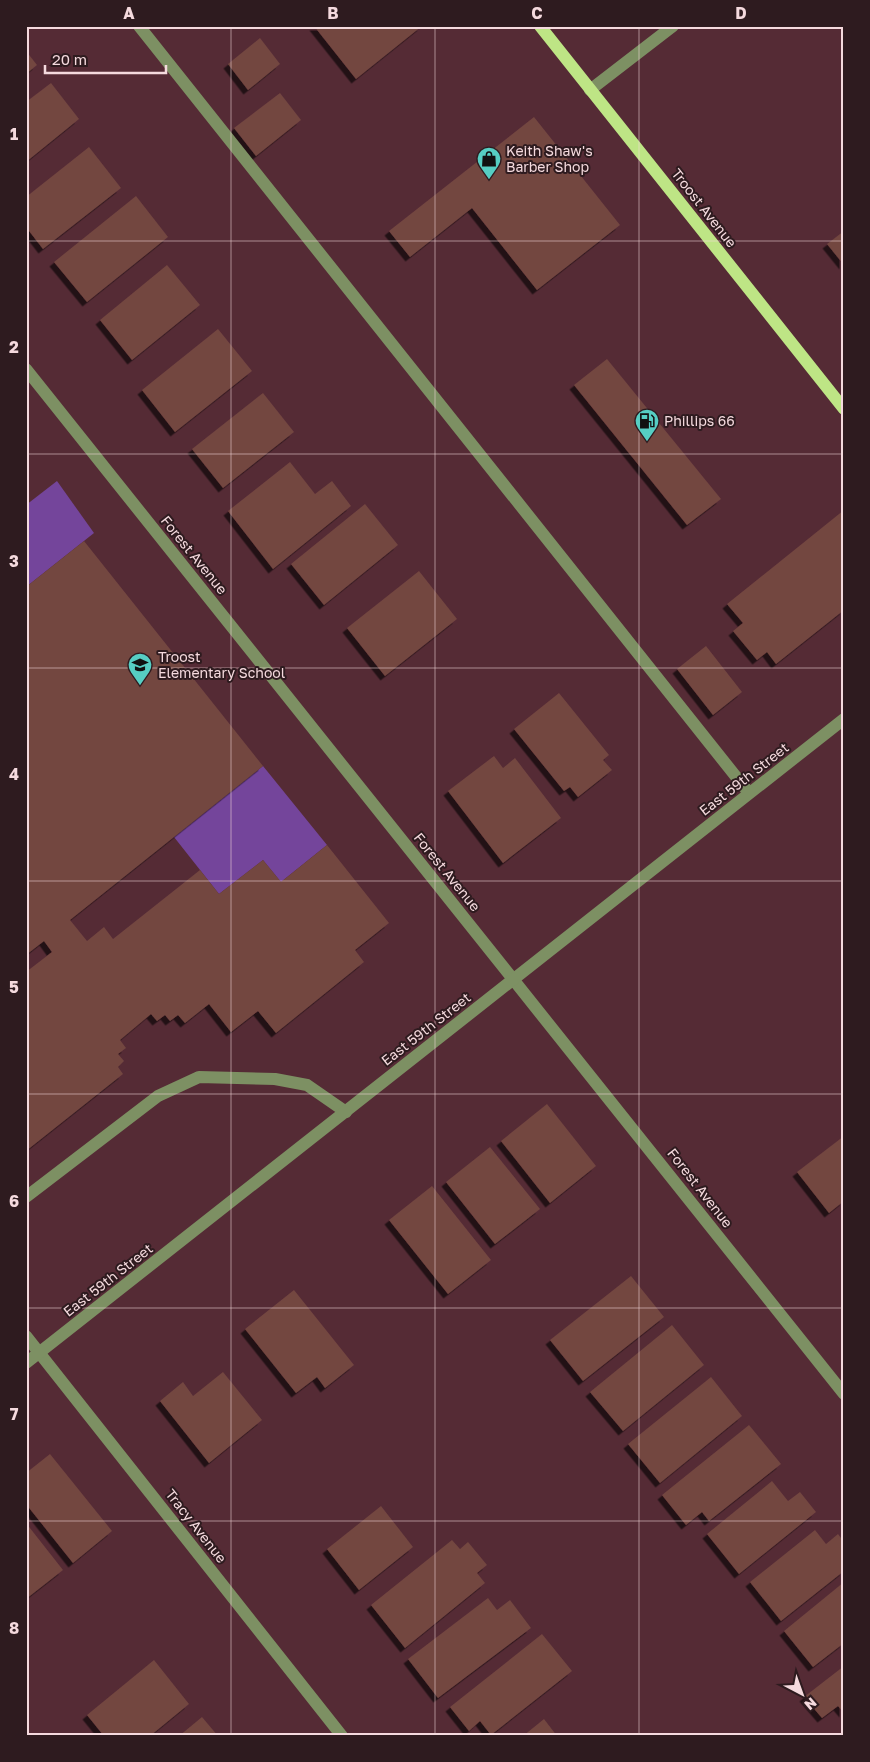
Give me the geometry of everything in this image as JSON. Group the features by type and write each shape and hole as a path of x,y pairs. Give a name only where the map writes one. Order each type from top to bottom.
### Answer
{"main road":[{"name":"Troost Avenue","path":"540,26 844,409"}],"street":[{"path":"139,26 749,794"},
{"path":"590,90 672,26"},
{"name":"Forest Avenue","path":"26,369 844,1394"},
{"name":"East 59th Street","path":"26,1363 844,719"},
{"path":"26,1197 158,1096 199,1077 275,1080 307,1085 346,1112"},
{"name":"Tracy Avenue","path":"26,1336 342,1736"}],"shaded area":[{"path":"57,481 94,533 26,587 26,505"},
{"path":"263,766 327,845 281,882 263,860 219,894 174,837"}],"building":[{"path":"314,26 422,26 356,79"},
{"path":"260,38 280,64 248,90 228,64"},
{"path":"26,51 37,65 26,74"},
{"path":"51,83 79,119 26,162 26,102"},
{"path":"280,93 301,120 256,156 234,128"},
{"path":"534,117 620,225 537,290 472,208 410,257 389,231"},
{"path":"89,147 121,188 43,249 26,227 26,197"},
{"path":"136,196 168,237 87,302 54,262"},
{"path":"844,231 844,265 827,244"},
{"path":"167,265 200,305 132,360 100,320"},
{"path":"218,329 252,371 175,432 142,390"},
{"name":"Phillips 66","path":"607,359 721,499 687,525 574,385"},
{"path":"263,393 294,432 223,488 192,449"},
{"path":"290,462 315,494 332,481 351,506 273,569 228,511"},
{"path":"365,504 398,545 324,605 291,564"},
{"path":"844,510 844,610 776,664 767,652 757,660 733,631 743,623 727,604"},
{"name":"Troost Elementary School","path":"84,541 263,766 70,920 87,941 104,927 113,939 200,870 219,894 263,860 281,882 327,845 389,923 355,950 364,962 276,1033 258,1011 231,1032 209,1004 185,1023 178,1015 170,1021 165,1015 157,1021 151,1014 120,1040 126,1048 118,1054 124,1061 118,1067 123,1074 26,1151 26,972 52,952 44,941 26,955 26,587"},
{"path":"419,571 457,619 385,676 347,628"},
{"path":"706,646 742,692 713,715 677,669"},
{"path":"559,693 609,755 603,760 612,770 578,797 570,787 564,791 514,729"},
{"path":"494,756 503,768 515,758 561,818 503,863 448,791"},
{"path":"547,1104 596,1166 550,1203 501,1141"},
{"path":"844,1136 844,1201 829,1213 797,1172"},
{"path":"490,1147 540,1209 495,1244 446,1182"},
{"path":"432,1186 491,1260 448,1294 389,1220"},
{"path":"631,1276 664,1317 583,1381 550,1340"},
{"path":"294,1290 354,1365 325,1388 317,1377 296,1393 245,1329"},
{"path":"672,1325 704,1365 623,1431 590,1392"},
{"path":"223,1372 262,1420 209,1463 160,1401 183,1382 193,1396"},
{"path":"711,1377 742,1416 660,1483 628,1444"},
{"path":"749,1425 781,1464 709,1521 702,1512 686,1525 662,1495"},
{"path":"50,1454 112,1531 73,1563 26,1504 26,1473"},
{"path":"772,1481 788,1501 800,1492 816,1512 739,1574 707,1534"},
{"path":"381,1506 413,1547 359,1590 327,1549"},
{"path":"26,1523 63,1570 26,1599"},
{"path":"815,1530 826,1544 838,1534 844,1542 844,1571 781,1621 750,1582"},
{"path":"452,1540 460,1549 468,1542 487,1565 477,1573 485,1583 405,1648 371,1605"},
{"path":"844,1582 844,1643 813,1667 784,1631"},
{"path":"488,1598 497,1610 510,1600 531,1628 438,1698 408,1659"},
{"path":"542,1634 572,1671 491,1735 480,1721 469,1731 450,1707"},
{"path":"154,1660 189,1704 150,1736 104,1736 87,1715"},
{"path":"844,1666 844,1713 838,1706 822,1718 804,1697"},
{"path":"202,1717 218,1736 179,1736"},
{"path":"544,1719 557,1736 523,1736"}],"place":[{"name":"Keith Shaw's Barber Shop","path":"489,180"},
{"name":"Phillips 66","path":"647,442"},
{"name":"Troost Elementary School","path":"140,686"}]}
